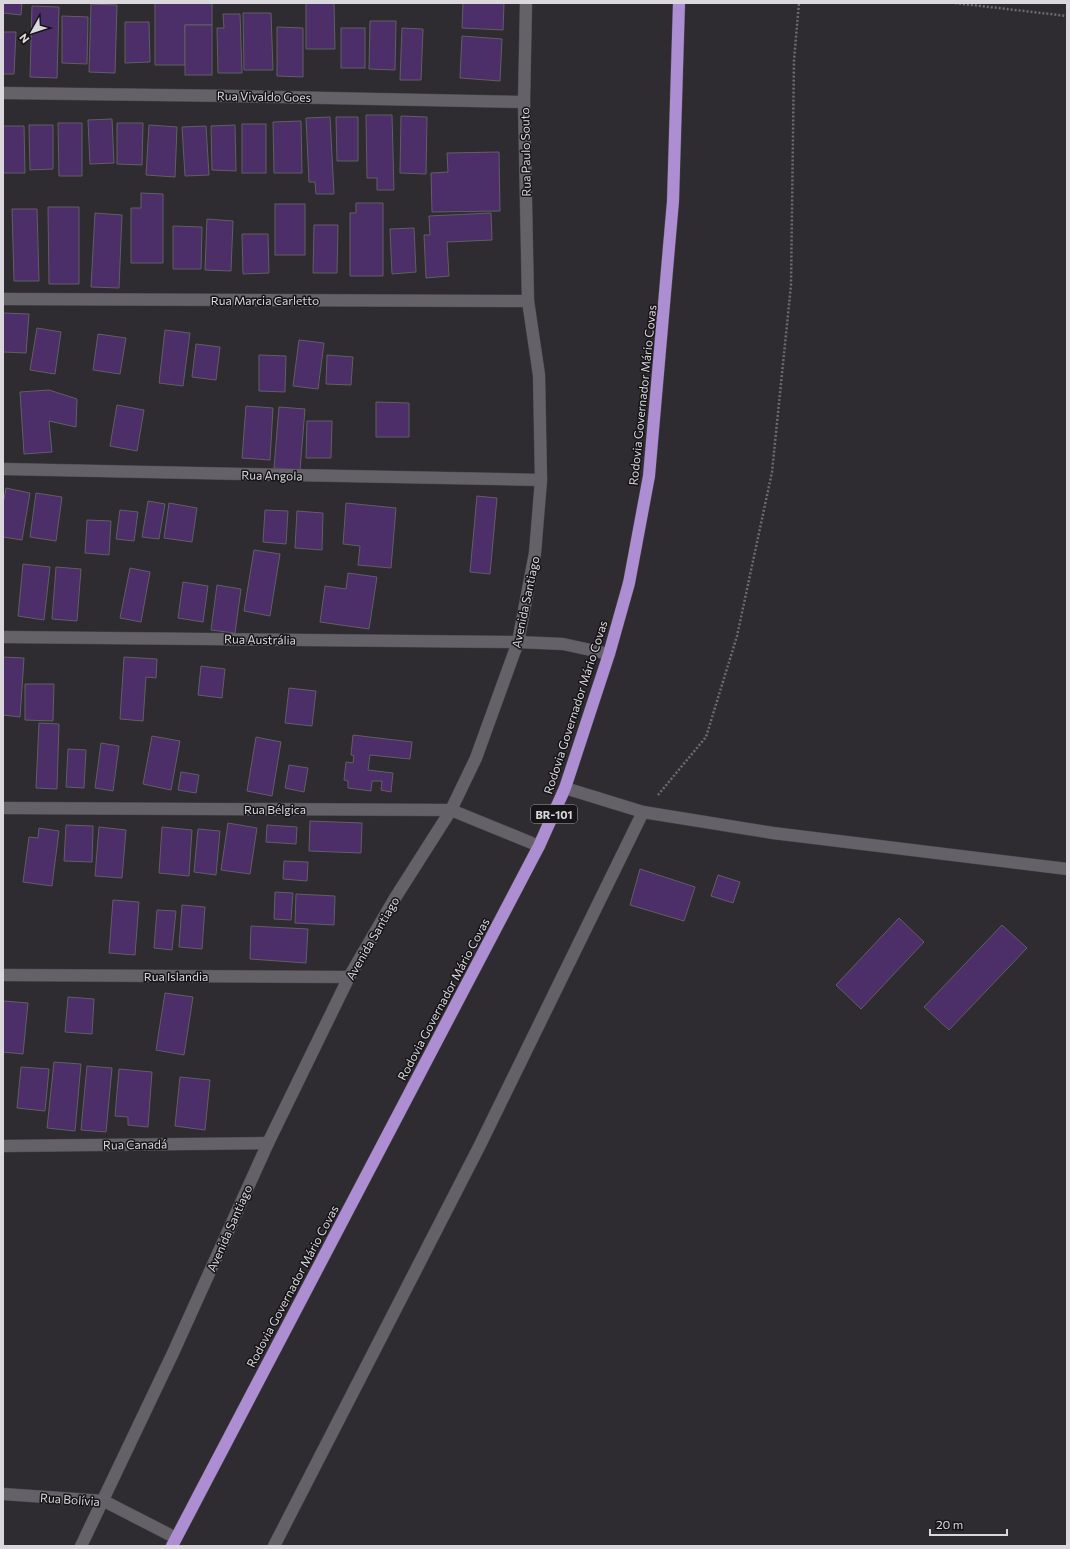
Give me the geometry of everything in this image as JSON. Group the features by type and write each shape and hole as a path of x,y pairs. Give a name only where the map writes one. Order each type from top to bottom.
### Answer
{"highway":[{"name":"Rodovia Governador Mário Covas","path":"174,1542 539,846 565,788 629,583 649,476 673,202 679,3"}],"street":[{"name":"Rua Paulo Souto","path":"526,3 524,102 528,302"},
{"name":"Rua Vivaldo Goes","path":"3,94 234,96 524,102"},
{"name":"Rua Marcia Carletto","path":"3,299 528,302"},
{"name":"Avenida Santiago","path":"81,1546 104,1501 268,1143 349,977 395,898 451,810 476,758 518,642 535,553 541,480 539,375 528,302"},
{"name":"Rua Angola","path":"3,469 541,480"},
{"name":"Rua Austrália","path":"3,637 518,642 563,644 608,654"},
{"path":"565,788 643,812 773,833 1067,869"},
{"name":"Rua Bélgica","path":"3,808 451,810 539,846"},
{"path":"274,1546 476,1152 643,812"},
{"name":"Rua Islandia","path":"3,975 349,977"},
{"name":"Rua Canadá","path":"3,1146 268,1143"},
{"name":"Rua Bolívia","path":"3,1494 104,1501 174,1542"}],"path":[{"path":"643,812 706,737 737,636 772,472 791,285 794,60 799,3"},
{"path":"955,3 1067,16"}],"building":[{"path":"3,3 22,3 21,15 3,13"},
{"path":"155,3 212,3 212,25 185,25 185,65 155,65"},
{"path":"306,3 334,3 335,49 306,49"},
{"path":"463,3 504,3 503,30 462,28"},
{"path":"91,4 117,5 115,73 89,72"},
{"path":"32,6 59,7 57,78 30,77"},
{"path":"243,13 271,13 273,70 244,70"},
{"path":"223,14 240,14 242,73 218,73 217,28 224,28"},
{"path":"62,16 88,17 87,64 62,63"},
{"path":"370,21 396,21 395,70 369,69"},
{"path":"125,22 149,22 150,62 125,63"},
{"path":"185,25 212,25 212,75 185,75"},
{"path":"277,27 303,28 303,77 277,76"},
{"path":"341,28 365,28 365,68 341,68"},
{"path":"402,28 423,29 421,80 400,80"},
{"path":"3,32 16,32 14,74 3,74"},
{"path":"462,36 502,39 500,81 460,78"},
{"path":"366,115 392,115 394,190 377,190 377,178 367,178"},
{"path":"401,116 427,117 426,174 400,173"},
{"path":"330,117 334,194 316,194 315,182 309,182 306,118"},
{"path":"336,117 358,117 358,161 337,161"},
{"path":"112,119 114,163 90,164 88,120"},
{"path":"301,121 302,173 274,173 273,122"},
{"path":"58,123 82,123 82,176 59,176"},
{"path":"117,123 143,123 142,165 117,164"},
{"path":"242,124 266,124 266,173 242,173"},
{"path":"29,125 53,125 53,169 30,170"},
{"path":"149,125 177,127 175,177 146,175"},
{"path":"235,125 236,171 212,170 211,126"},
{"path":"3,126 24,126 25,173 3,173"},
{"path":"206,126 209,175 185,176 182,127"},
{"path":"499,152 500,211 432,212 431,173 448,172 447,153"},
{"path":"141,193 163,194 163,263 131,263 131,208 141,208"},
{"path":"356,203 383,203 383,276 350,276 350,213 356,213"},
{"path":"275,204 305,204 305,255 275,255"},
{"path":"48,207 79,207 79,284 49,284"},
{"path":"12,209 37,209 39,281 14,281"},
{"path":"95,213 122,215 119,288 91,287"},
{"path":"491,213 492,240 447,242 449,276 426,278 424,235 430,235 429,216"},
{"path":"207,219 233,221 231,271 205,270"},
{"path":"314,225 338,225 337,273 313,273"},
{"path":"173,226 202,227 201,269 173,269"},
{"path":"414,228 416,272 392,274 390,229"},
{"path":"242,234 268,234 269,273 243,274"},
{"path":"3,313 29,314 26,353 3,352"},
{"path":"37,328 61,332 55,374 30,370"},
{"path":"165,330 190,333 183,386 159,383"},
{"path":"98,334 126,338 120,374 93,370"},
{"path":"299,340 324,343 318,389 293,386"},
{"path":"196,344 220,347 216,380 192,377"},
{"path":"259,355 286,356 285,392 259,391"},
{"path":"327,355 353,357 351,385 326,384"},
{"path":"49,390 77,399 76,427 49,421 52,452 24,454 20,392"},
{"path":"376,402 409,403 409,437 376,437"},
{"path":"117,405 144,410 137,451 110,446"},
{"path":"246,406 273,408 270,460 242,458"},
{"path":"279,407 305,409 300,470 274,468"},
{"path":"307,421 332,421 331,458 306,458"},
{"path":"6,488 30,493 22,540 3,537 3,504"},
{"path":"36,493 62,497 56,541 30,537"},
{"path":"477,496 497,498 490,574 470,572"},
{"path":"148,501 165,504 159,539 142,537"},
{"path":"169,503 197,508 192,542 164,538"},
{"path":"346,503 396,508 391,568 358,565 360,546 343,544"},
{"path":"120,510 138,512 134,541 116,539"},
{"path":"265,510 288,511 286,544 263,542"},
{"path":"297,511 323,513 322,550 295,548"},
{"path":"87,520 111,521 109,555 85,553"},
{"path":"254,550 280,554 270,616 244,611"},
{"path":"23,564 50,567 44,620 18,616"},
{"path":"56,567 81,569 77,621 52,619"},
{"path":"130,568 150,572 141,622 120,618"},
{"path":"348,573 377,577 369,629 320,622 325,586 346,589"},
{"path":"183,582 208,586 203,622 178,618"},
{"path":"217,585 241,589 235,633 211,630"},
{"path":"3,657 24,658 20,717 3,715"},
{"path":"124,657 157,659 156,678 146,677 143,721 120,719"},
{"path":"201,666 225,669 222,698 198,695"},
{"path":"25,684 54,684 53,721 25,720"},
{"path":"289,688 316,691 312,726 285,723"},
{"path":"39,723 59,724 57,789 36,788"},
{"path":"353,735 412,742 410,759 370,755 368,770 393,773 391,792 381,790 382,781 372,781 371,791 348,788 348,781 344,780 346,762 353,763 354,756 351,755"},
{"path":"152,736 180,741 171,790 143,784"},
{"path":"256,737 281,742 272,796 247,791"},
{"path":"101,743 119,746 113,791 95,788"},
{"path":"68,749 86,750 84,788 66,787"},
{"path":"289,765 308,768 304,792 285,788"},
{"path":"181,772 199,775 196,793 178,790"},
{"path":"310,821 362,823 361,853 309,851"},
{"path":"228,823 257,828 250,874 221,870"},
{"path":"66,825 93,826 92,862 64,861"},
{"path":"267,825 297,827 296,844 266,842"},
{"path":"99,827 126,830 122,878 95,876"},
{"path":"162,827 192,830 189,876 159,873"},
{"path":"39,828 59,831 52,886 23,882 29,837 38,838"},
{"path":"198,829 220,831 216,875 194,872"},
{"path":"284,861 308,862 307,881 283,879"},
{"path":"640,869 695,887 684,921 630,905"},
{"path":"718,875 740,882 733,903 711,896"},
{"path":"275,892 293,893 291,920 274,919"},
{"path":"296,894 335,896 334,925 295,923"},
{"path":"113,900 139,902 135,955 109,953"},
{"path":"182,905 205,907 202,949 179,947"},
{"path":"157,910 176,911 172,950 154,948"},
{"path":"899,918 924,942 861,1009 836,985"},
{"path":"1002,925 1027,948 949,1030 924,1007"},
{"path":"251,926 308,929 306,963 250,959"},
{"path":"165,993 193,997 184,1055 156,1050"},
{"path":"68,997 94,999 92,1034 65,1032"},
{"path":"3,1001 28,1003 23,1054 3,1052"},
{"path":"54,1062 81,1064 75,1131 47,1128"},
{"path":"87,1066 112,1068 106,1132 81,1130"},
{"path":"21,1067 49,1069 45,1111 17,1108"},
{"path":"119,1069 152,1072 148,1127 128,1125 128,1117 115,1116"},
{"path":"180,1077 210,1080 205,1130 175,1126"}]}
